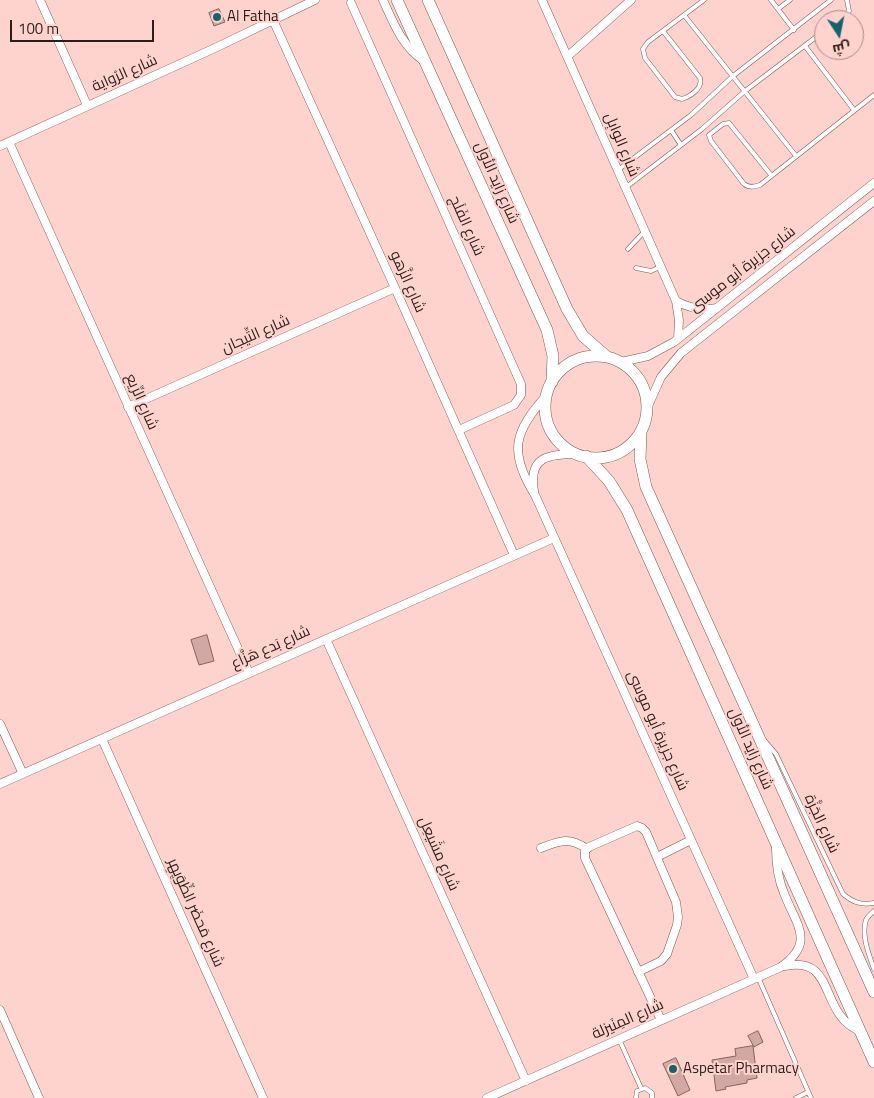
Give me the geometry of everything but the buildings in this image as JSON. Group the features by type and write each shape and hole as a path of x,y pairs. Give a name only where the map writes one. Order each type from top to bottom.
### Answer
{"main road":[{"name":"شارع زايد الأول","path":"397,0 547,330 553,356 552,382"},
{"name":"شارع زايد الأول","path":"428,0 567,310 583,336 607,357"},
{"path":"434,0 436,20"},
{"path":"589,356 607,357 620,362 628,367 640,380 646,397 648,406 641,431 622,450 604,456 582,455 564,446 553,434 547,419 547,395 552,382 564,368 589,356"},
{"name":"شارع زايد الأول","path":"641,431 640,460 646,487 874,992"},
{"name":"شارع زايد الأول","path":"582,455 609,481 627,510 874,1062"}],"street":[{"path":"40,0 87,106"},
{"name":"شارع الرُواية","path":"0,146 215,48 314,0"},
{"path":"383,0 399,36 413,53 425,62"},
{"name":"شارع الوابِل","path":"542,0 676,301 679,320 678,339"},
{"path":"568,56 631,0"},
{"name":"شارع الفَلَج","path":"351,3 521,384 521,396 514,405 459,430"},
{"name":"شارع الزَّهو","path":"273,20 514,555"},
{"name":"شارع الرِّيع","path":"9,142 249,673"},
{"name":"شارع جزيرة أبو موسى","path":"620,362 648,356 678,339 874,183"},
{"name":"شارع جزيرة أبو موسى","path":"648,406 661,377 681,352 874,201"},
{"name":"شارع التِّيجان","path":"128,407 395,288"},
{"path":"676,301 692,308 718,307"},
{"name":"شارع جزيرة أبو موسى","path":"547,395 526,419 521,431 518,444 521,468 756,978"},
{"name":"شارع جزيرة أبو موسى","path":"535,495 533,472 540,460 560,454 582,455"},
{"name":"شارع بَدع هَزَّاع","path":"0,784 554,538"},
{"name":"شارع مشَيعِل","path":"326,639 526,1081"},
{"path":"0,724 23,774"},
{"name":"شارع مَحضَر الظِّوَيِهِر","path":"102,739 263,1098"},
{"path":"586,849 632,827 642,828 646,832 676,902 677,925 668,954 656,963 638,972"},
{"path":"540,848 560,840 565,840 575,842 586,849"},
{"path":"656,857 691,840"},
{"name":"شارع المِنَيزلة","path":"776,844 777,864 781,883 799,928 801,938 796,953 781,967"},
{"path":"586,849 585,858 661,1020"},
{"name":"شارع المِنَيزلة","path":"487,1098 781,967 802,964 816,971 823,980 837,1013 846,1024 860,1031"},
{"path":"0,1010 39,1098"}],"lane":[{"path":"663,30 702,82 694,92 682,99 675,97 645,58 643,53 644,45 663,30 684,14 704,0"},
{"path":"771,0 794,30"},
{"path":"778,9 790,0"},
{"path":"617,170 691,115 733,76 831,0"},
{"path":"684,14 796,156"},
{"path":"625,188 682,144 745,91 814,39"},
{"path":"805,46 854,110"},
{"path":"772,176 726,122 718,126 709,135 711,141 747,186 756,187 772,176 874,95"},
{"path":"671,130 682,144"},
{"path":"628,249 644,232"},
{"path":"636,268 650,271 660,267"},
{"name":"شارع الجَزَّة","path":"759,736 776,754 843,894 856,903 864,905 874,903"},
{"path":"874,910 866,920 865,930 868,951 874,969"},
{"name":"شارع جزيرة أبو موسى","path":"756,978 811,1098"},
{"path":"620,1039 641,1088"},
{"path":"636,1098 641,1088"},
{"path":"641,1088 650,1089 652,1098"},
{"path":"796,1098 808,1092"}],"place":[{"name":"Al Fatha","path":"217,17"},
{"name":"Aspetar Pharmacy","path":"673,1069"}]}
